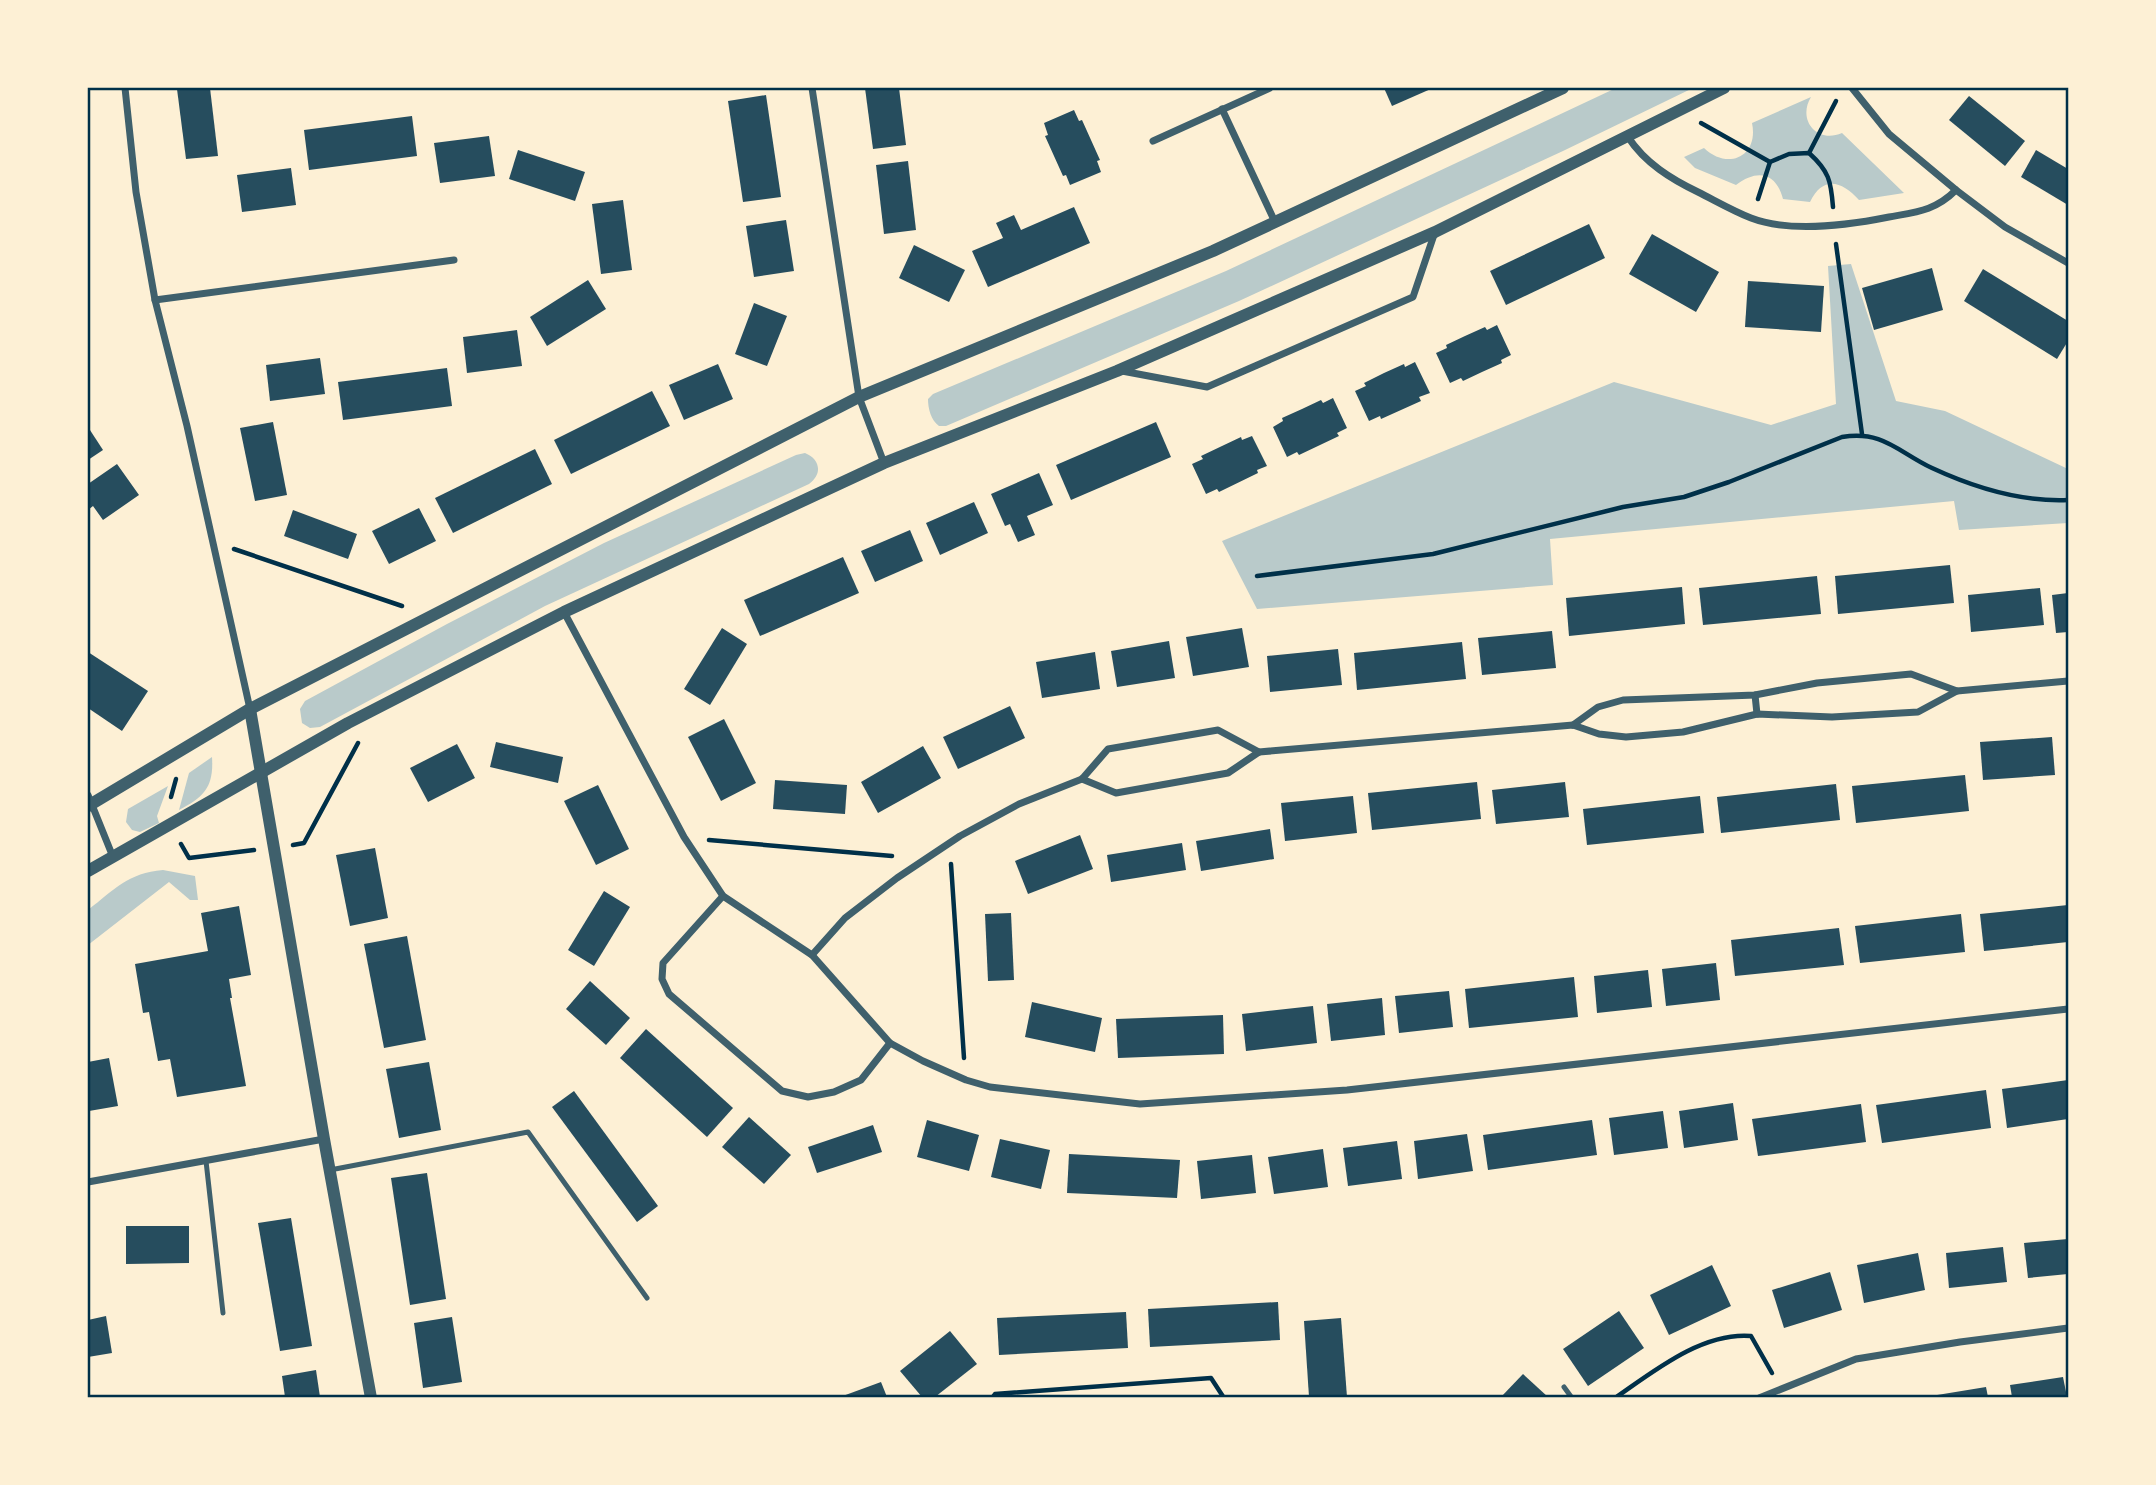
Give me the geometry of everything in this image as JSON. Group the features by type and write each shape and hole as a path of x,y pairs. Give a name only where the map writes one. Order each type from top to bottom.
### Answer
{"street":[{"path":"125,88 136,192 155,300 214,541 250,709 371,1398"},
{"path":"812,88 859,397 884,463"},
{"path":"1153,141 1270,88"},
{"path":"113,857 89,802 250,709 859,397 1213,251 1563,88"},
{"path":"88,871 348,723 564,612 884,463 1117,371 1435,232 1724,88"},
{"path":"1852,88 1889,134 1956,190 2005,227 2068,263"},
{"path":"1222,109 1275,222"},
{"path":"1628,137 1652,164 1686,186 1753,219 1797,226 1834,226 1926,210 1943,203 1956,190"},
{"path":"1117,371 1207,387 1413,297 1435,232"},
{"path":"155,300 454,260"},
{"path":"564,612 684,837 723,896 812,955 890,1043 965,1080 990,1087 1140,1104 1347,1090 2068,1009"},
{"path":"1573,725 1598,706 1623,700 1755,695 1817,683 1910,674 1957,691"},
{"path":"1082,779 1116,793 1228,773 1259,752 1573,725 1599,734 1626,737 1683,732 1757,714 1832,718 1917,712 1957,691 2068,681"},
{"path":"1755,695 1757,714"},
{"path":"812,955 845,918 926,859 1020,804 1082,779 1108,749 1218,730 1259,752"},
{"path":"723,896 663,963 662,979 668,994 782,1091 808,1097 834,1092 861,1080 890,1043"},
{"path":"88,1182 324,1139"},
{"path":"1759,1398 1856,1359 2068,1328"}],"lane":[{"path":"329,1170 528,1132 647,1298"},
{"path":"206,1161 223,1313"},
{"path":"1564,1387 1572,1398"}],"path":[{"path":"1809,153 1837,98"},
{"path":"1680,110 1770,162"},
{"path":"1753,219 1761,184 1770,162 1789,154 1809,153 1823,166 1831,183 1834,226 1862,434"},
{"path":"1257,576 1433,554 1623,506 1684,497 1730,482 1842,437 1862,434 1882,440 1931,468 1990,492 2049,501 2068,500"},
{"path":"214,541 318,579 431,615"},
{"path":"684,837 926,859"},
{"path":"950,843 965,1080"},
{"path":"1615,1398 1698,1346 1734,1335 1751,1336 1780,1388"},
{"path":"992,1398 995,1394 1211,1378 1224,1398"}],"shaded area":[{"path":"1616,88 1693,88 1239,301 946,426 939,426 932,417 928,399 933,394 1226,271"},
{"path":"1811,97 1806,114 1812,128 1825,135 1842,133 1904,193 1859,200 1846,188 1827,184 1815,193 1810,202 1783,199 1771,178 1758,175 1736,185 1695,168 1684,157 1704,148 1723,158 1740,156 1751,144 1752,123"},
{"path":"1851,264 1896,401 1945,411 2068,469 2068,523 1959,530 1954,501 1550,539 1553,585 1257,609 1222,541 1614,382 1771,425 1836,404 1828,266"},
{"path":"805,453 814,459 818,467 816,476 809,484 545,606 320,727 310,728 302,723 300,709 305,701 447,624 604,543"},
{"path":"212,757 211,776 206,790 179,810 189,773"},
{"path":"168,786 157,816 159,823 140,832 132,830 126,822 128,809"},
{"path":"163,870 195,876 198,900 190,900 169,882 88,945 88,910 131,878"}],"building":[{"path":"210,88 218,156 186,159 177,89"},
{"path":"865,88 899,88 906,145 873,149"},
{"path":"1384,88 1433,88 1392,106"},
{"path":"766,95 781,197 743,202 728,101"},
{"path":"1969,96 2025,141 2005,166 1949,120"},
{"path":"1074,110 1079,121 1082,120 1100,160 1097,161 1101,172 1070,185 1066,175 1063,176 1045,136 1048,135 1044,123"},
{"path":"412,116 417,156 309,170 304,130"},
{"path":"489,136 495,176 440,183 434,143"},
{"path":"518,150 585,172 575,201 509,179"},
{"path":"2036,150 2068,169 2068,205 2021,177"},
{"path":"908,161 916,230 884,234 876,165"},
{"path":"291,168 296,205 242,212 237,175"},
{"path":"623,200 632,270 601,274 592,204"},
{"path":"1074,207 1090,243 988,287 972,251 1003,238 996,223 1014,215 1021,230"},
{"path":"786,220 794,271 754,277 746,226"},
{"path":"1589,224 1605,258 1506,305 1490,271"},
{"path":"1652,234 1719,272 1696,312 1629,274"},
{"path":"914,245 965,270 949,302 899,278"},
{"path":"1932,268 1943,310 1874,330 1862,288"},
{"path":"1983,269 2068,321 2068,341 2057,359 1964,301"},
{"path":"588,280 606,309 547,346 530,317"},
{"path":"1748,281 1824,286 1821,332 1745,327"},
{"path":"754,303 787,316 767,366 735,354"},
{"path":"1497,325 1511,355 1501,360 1502,363 1463,381 1461,378 1450,383 1436,353 1465,336"},
{"path":"517,330 522,366 467,373 463,337"},
{"path":"320,358 325,394 270,401 266,365"},
{"path":"1415,362 1430,393 1419,397 1421,401 1381,419 1380,416 1369,421 1355,391 1384,373"},
{"path":"718,364 733,399 684,420 669,385"},
{"path":"447,368 452,406 343,420 338,382"},
{"path":"652,391 670,426 571,474 554,440"},
{"path":"1333,398 1347,428 1337,433 1339,436 1299,455 1297,452 1287,457 1273,427 1283,421 1282,418 1321,400 1323,403"},
{"path":"273,422 287,495 255,501 240,428"},
{"path":"1156,422 1171,457 1071,500 1056,465"},
{"path":"88,427 103,450 88,460"},
{"path":"1252,436 1267,466 1219,492 1217,489 1206,494 1192,464 1203,459 1201,456 1241,437 1242,440"},
{"path":"535,449 552,484 453,533 435,498"},
{"path":"117,464 139,495 103,520 93,506 88,510 88,484"},
{"path":"1039,473 1053,505 1027,516 1035,535 1018,542 1010,524 1005,526 991,494"},
{"path":"974,502 988,533 940,555 926,523"},
{"path":"419,508 436,541 389,564 372,531"},
{"path":"293,510 357,534 348,559 284,536"},
{"path":"910,530 923,561 875,582 861,551"},
{"path":"843,557 859,593 760,636 744,600"},
{"path":"1950,565 1954,603 1838,614 1835,576"},
{"path":"1817,576 1821,614 1703,625 1699,588"},
{"path":"1682,587 1685,624 1569,636 1566,598"},
{"path":"2040,588 2044,625 1971,632 1968,595"},
{"path":"2068,593 2068,632 2056,633 2052,595"},
{"path":"722,628 747,644 710,705 684,689"},
{"path":"1242,628 1249,667 1193,676 1186,637"},
{"path":"1552,631 1556,668 1482,675 1478,638"},
{"path":"1169,641 1175,678 1117,687 1111,651"},
{"path":"1462,642 1466,679 1357,690 1354,653"},
{"path":"1338,649 1342,685 1270,692 1267,656"},
{"path":"88,652 148,691 122,731 88,708"},
{"path":"1095,652 1100,689 1042,698 1036,662"},
{"path":"1010,706 1025,738 958,769 943,737"},
{"path":"724,719 756,783 721,801 688,737"},
{"path":"2052,737 2055,775 1983,780 1980,742"},
{"path":"496,742 563,757 558,783 490,767"},
{"path":"457,744 475,778 428,802 410,768"},
{"path":"923,746 941,778 878,813 861,782"},
{"path":"1965,775 1969,811 1856,823 1852,786"},
{"path":"775,780 847,785 845,814 773,809"},
{"path":"1477,782 1481,819 1372,830 1368,793"},
{"path":"1565,782 1569,817 1496,824 1492,790"},
{"path":"1836,784 1840,820 1721,833 1717,797"},
{"path":"598,785 629,849 596,865 564,801"},
{"path":"1353,796 1357,833 1285,841 1281,803"},
{"path":"1700,796 1704,833 1587,845 1583,809"},
{"path":"1270,829 1274,859 1201,871 1196,841"},
{"path":"1080,835 1093,869 1028,894 1015,861"},
{"path":"1182,843 1186,870 1111,882 1107,855"},
{"path":"375,848 388,918 350,926 336,855"},
{"path":"604,891 630,907 594,966 568,950"},
{"path":"2068,905 2068,942 1984,951 1980,914"},
{"path":"239,906 251,975 229,979 246,1086 177,1097 170,1059 158,1061 149,1012 143,1013 135,964 208,951 201,913"},
{"path":"1011,913 1014,980 988,981 985,914"},
{"path":"1961,914 1965,952 1860,963 1855,926"},
{"path":"1839,928 1844,965 1735,976 1731,940"},
{"path":"407,936 426,1040 384,1048 364,944"},
{"path":"1716,963 1720,1000 1666,1006 1662,969"},
{"path":"1648,970 1652,1007 1597,1013 1594,976"},
{"path":"1574,977 1578,1017 1469,1028 1465,989"},
{"path":"590,981 630,1018 606,1045 566,1009"},
{"path":"1449,991 1453,1027 1399,1033 1395,996"},
{"path":"1382,998 1385,1035 1331,1041 1327,1004"},
{"path":"1032,1002 1102,1018 1095,1052 1025,1037"},
{"path":"1313,1006 1317,1043 1246,1051 1242,1014"},
{"path":"1223,1015 1224,1054 1118,1058 1116,1019"},
{"path":"646,1029 733,1108 707,1137 620,1058"},
{"path":"109,1058 118,1106 89,1111 88,1062"},
{"path":"429,1062 441,1130 399,1138 386,1069"},
{"path":"2068,1080 2068,1119 2007,1128 2002,1089"},
{"path":"1986,1090 1991,1128 1882,1143 1876,1105"},
{"path":"574,1091 658,1206 637,1222 552,1107"},
{"path":"1733,1103 1738,1140 1684,1148 1679,1111"},
{"path":"1861,1104 1866,1142 1758,1156 1752,1119"},
{"path":"1663,1111 1668,1148 1614,1155 1609,1118"},
{"path":"749,1117 791,1155 764,1184 722,1147"},
{"path":"927,1120 979,1135 969,1171 917,1157"},
{"path":"1592,1120 1597,1155 1488,1170 1483,1135"},
{"path":"873,1125 882,1152 817,1173 808,1147"},
{"path":"1467,1134 1473,1171 1418,1179 1414,1141"},
{"path":"1000,1139 1050,1150 1041,1189 991,1177"},
{"path":"1397,1141 1402,1179 1348,1186 1343,1148"},
{"path":"1323,1149 1328,1187 1274,1194 1268,1157"},
{"path":"1069,1154 1180,1160 1177,1198 1067,1193"},
{"path":"1252,1155 1256,1193 1201,1199 1197,1161"},
{"path":"427,1173 446,1299 410,1305 391,1178"},
{"path":"291,1218 312,1346 280,1351 258,1223"},
{"path":"126,1226 189,1226 189,1263 126,1264"},
{"path":"2068,1239 2068,1274 2028,1278 2024,1243"},
{"path":"2003,1247 2007,1282 1949,1288 1946,1253"},
{"path":"1918,1253 1925,1290 1864,1303 1857,1265"},
{"path":"1712,1265 1731,1306 1669,1335 1650,1295"},
{"path":"1830,1272 1842,1310 1784,1328 1772,1290"},
{"path":"1278,1302 1280,1340 1150,1347 1148,1309"},
{"path":"1619,1311 1644,1348 1588,1386 1563,1349"},
{"path":"1126,1312 1128,1348 999,1355 997,1318"},
{"path":"106,1316 112,1353 88,1357 88,1320"},
{"path":"452,1317 462,1382 423,1388 414,1323"},
{"path":"1341,1318 1347,1397 1309,1397 1304,1321"},
{"path":"950,1331 977,1364 935,1397 922,1397 900,1371"},
{"path":"316,1370 320,1397 285,1397 282,1376"},
{"path":"1523,1374 1548,1397 1501,1397"},
{"path":"2063,1377 2067,1397 2012,1397 2010,1385"},
{"path":"881,1382 887,1397 840,1397"},
{"path":"1986,1387 1988,1397 1931,1397 1931,1396"}]}
